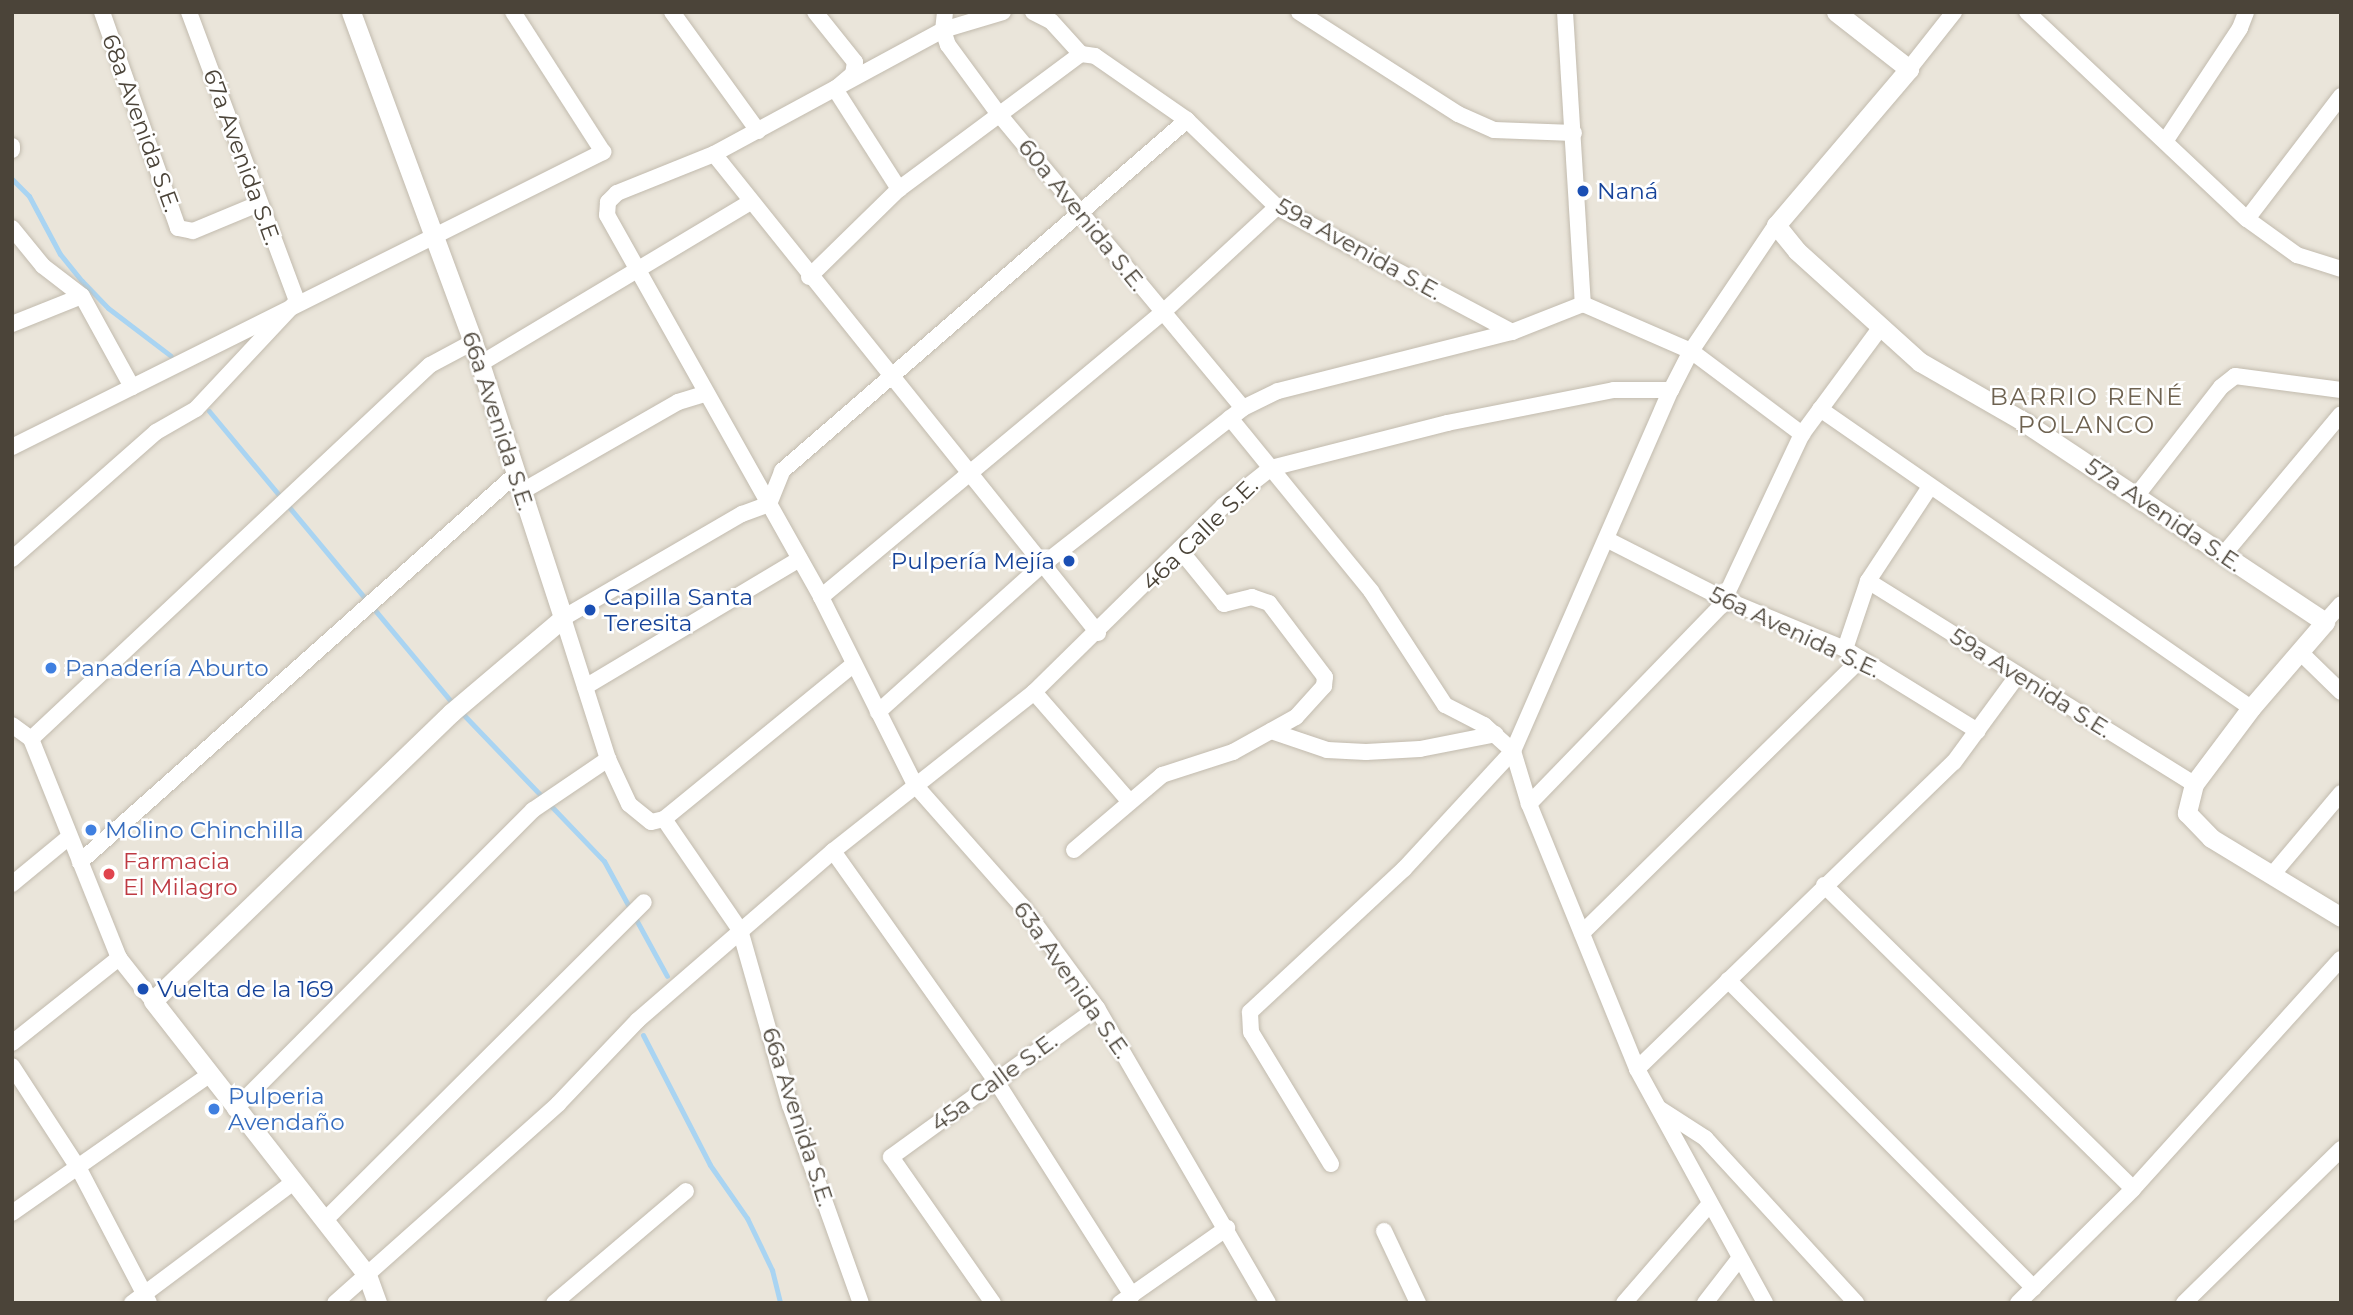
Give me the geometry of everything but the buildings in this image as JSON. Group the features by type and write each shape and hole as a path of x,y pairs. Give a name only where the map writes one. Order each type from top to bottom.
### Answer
{"street":[{"name":"68a Avenida S.E.","path":"102,12 183,232 258,204"},
{"name":"67a Avenida S.E.","path":"188,12 258,204 297,301"},
{"name":"66a Avenida S.E.","path":"351,12 473,342 608,759 629,804 657,820 740,930 790,1105 861,1303"},
{"path":"672,12 758,131"},
{"path":"815,12 855,62 853,74 835,89"},
{"path":"943,30 944,12"},
{"path":"1003,12 943,30 714,154 617,193 608,202 607,215 639,267 821,597 878,712 1041,566 1236,413 1278,391 1513,332 1583,304 1691,351 1802,434"},
{"path":"808,276 899,189 1081,54 1051,20 1033,12"},
{"path":"1299,12 1458,114 1494,130 1574,133"},
{"path":"1566,12 1583,304"},
{"path":"1836,12 1909,69"},
{"path":"1331,1164 1251,1032 1250,1012 1404,869 1513,751 1608,540 1671,390 1691,351 1776,225 1954,12"},
{"path":"2027,12 2247,219 2297,255 2339,266"},
{"path":"2166,140 2240,28 2246,12"},
{"path":"12,447 297,301 603,152 516,13"},
{"name":"60a Avenida S.E.","path":"943,30 948,45 998,113 1084,212 1236,413 1271,468 1371,591 1445,705 1496,734 1513,751"},
{"name":"59a Avenida S.E.","path":"1081,54 1095,56 1187,120 1277,207 1513,332"},
{"path":"835,89 899,189"},
{"path":"2247,219 2341,96"},
{"path":"153,1001 451,713 563,618 742,514 769,504 782,471 894,377 1187,120"},
{"path":"714,154 808,276 894,377 970,477 1098,634"},
{"path":"480,364 751,202"},
{"path":"821,597 970,477 1161,314 1277,207"},
{"name":"57a Avenida S.E.","path":"1776,225 1797,251 1881,327 1950,383 2021,420 2326,622"},
{"path":"12,228 43,266 82,296 132,387"},
{"path":"12,324 82,296"},
{"path":"12,559 156,432 196,409 297,301"},
{"path":"1529,804 1724,600 1802,434 1881,327"},
{"path":"31,739 430,365 473,342"},
{"path":"2137,495 2221,387 2235,376 2341,390"},
{"name":"46a Calle S.E.","path":"335,1303 558,1104 638,1020 833,851 1034,692 1098,634 1223,506 1271,468 1472,418 1614,390 1671,390"},
{"path":"80,862 518,484 678,402 707,393"},
{"path":"1820,409 1929,488 2251,708"},
{"path":"2224,554 2341,414"},
{"path":"1844,649 1868,581 1929,488"},
{"name":"56a Avenida S.E.","path":"1608,540 1724,600 1844,649 1978,731"},
{"path":"1074,850 1162,775 1233,752 1271,731 1318,698 1325,677 1269,603 1252,597 1224,604 1181,551"},
{"path":"585,687 800,559"},
{"name":"59a Avenida S.E.","path":"1868,581 2194,784"},
{"path":"2341,604 2251,708 2194,784 2187,813 2211,838 2341,917"},
{"path":"2300,652 2341,692"},
{"path":"1581,933 1861,659"},
{"path":"657,820 854,664"},
{"path":"1636,1069 1954,762 2018,675"},
{"path":"1034,692 1129,801"},
{"name":"63a Avenida S.E.","path":"878,712 915,785 1022,906 1097,1008 1227,1228 1268,1303"},
{"path":"12,725 31,739 119,958 367,1275 377,1303"},
{"path":"1271,731 1326,750 1366,752 1420,749 1496,734"},
{"path":"1513,751 1529,804 1636,1069 1708,1206 1765,1303"},
{"path":"235,1109 533,810 608,759"},
{"path":"2272,875 2341,793"},
{"path":"12,884 69,837"},
{"path":"833,851 996,1081 1126,1299 1227,1228"},
{"path":"1824,885 2133,1189"},
{"path":"325,1220 644,902"},
{"path":"12,1043 119,958"},
{"path":"2018,1303 2133,1189 2341,959"},
{"path":"1728,980 2034,1288"},
{"name":"45a Calle S.E.","path":"993,1303 891,1157 1097,1008"},
{"path":"12,1066 79,1168 142,1300 294,1182"},
{"path":"12,1213 209,1075"},
{"path":"1657,1107 1705,1138 1856,1303"},
{"path":"2185,1303 2341,1149"},
{"path":"554,1303 686,1191"},
{"path":"1624,1303 1708,1206"},
{"path":"1384,1231 1418,1303"},
{"path":"1705,1303 1739,1259"}],"shaded area":[{"path":"12,12 2341,12 2341,1303 12,1303"}],"waterway":[{"path":"12,179 29,196 60,254 82,281 108,308 171,356"},
{"path":"209,411 453,704"},
{"path":"460,711 604,861 667,976"},
{"path":"643,1035 710,1165 747,1218 772,1270 780,1303"}],"place":[{"name":"Naná","path":"1583,191"},
{"name":"Pulpería Mejía","path":"1069,561"},
{"name":"Capilla Santa Teresita","path":"590,610"},
{"name":"Panadería Aburto","path":"51,668"},
{"name":"Molino Chinchilla","path":"91,830"},
{"name":"Farmacia El Milagro","path":"109,874"},
{"name":"Vuelta de la 169","path":"143,989"},
{"name":"Pulperia Avendaño","path":"214,1109"}],"district":[{"name":"BARRIO RENÉ POLANCO","path":"2087,411"}]}
